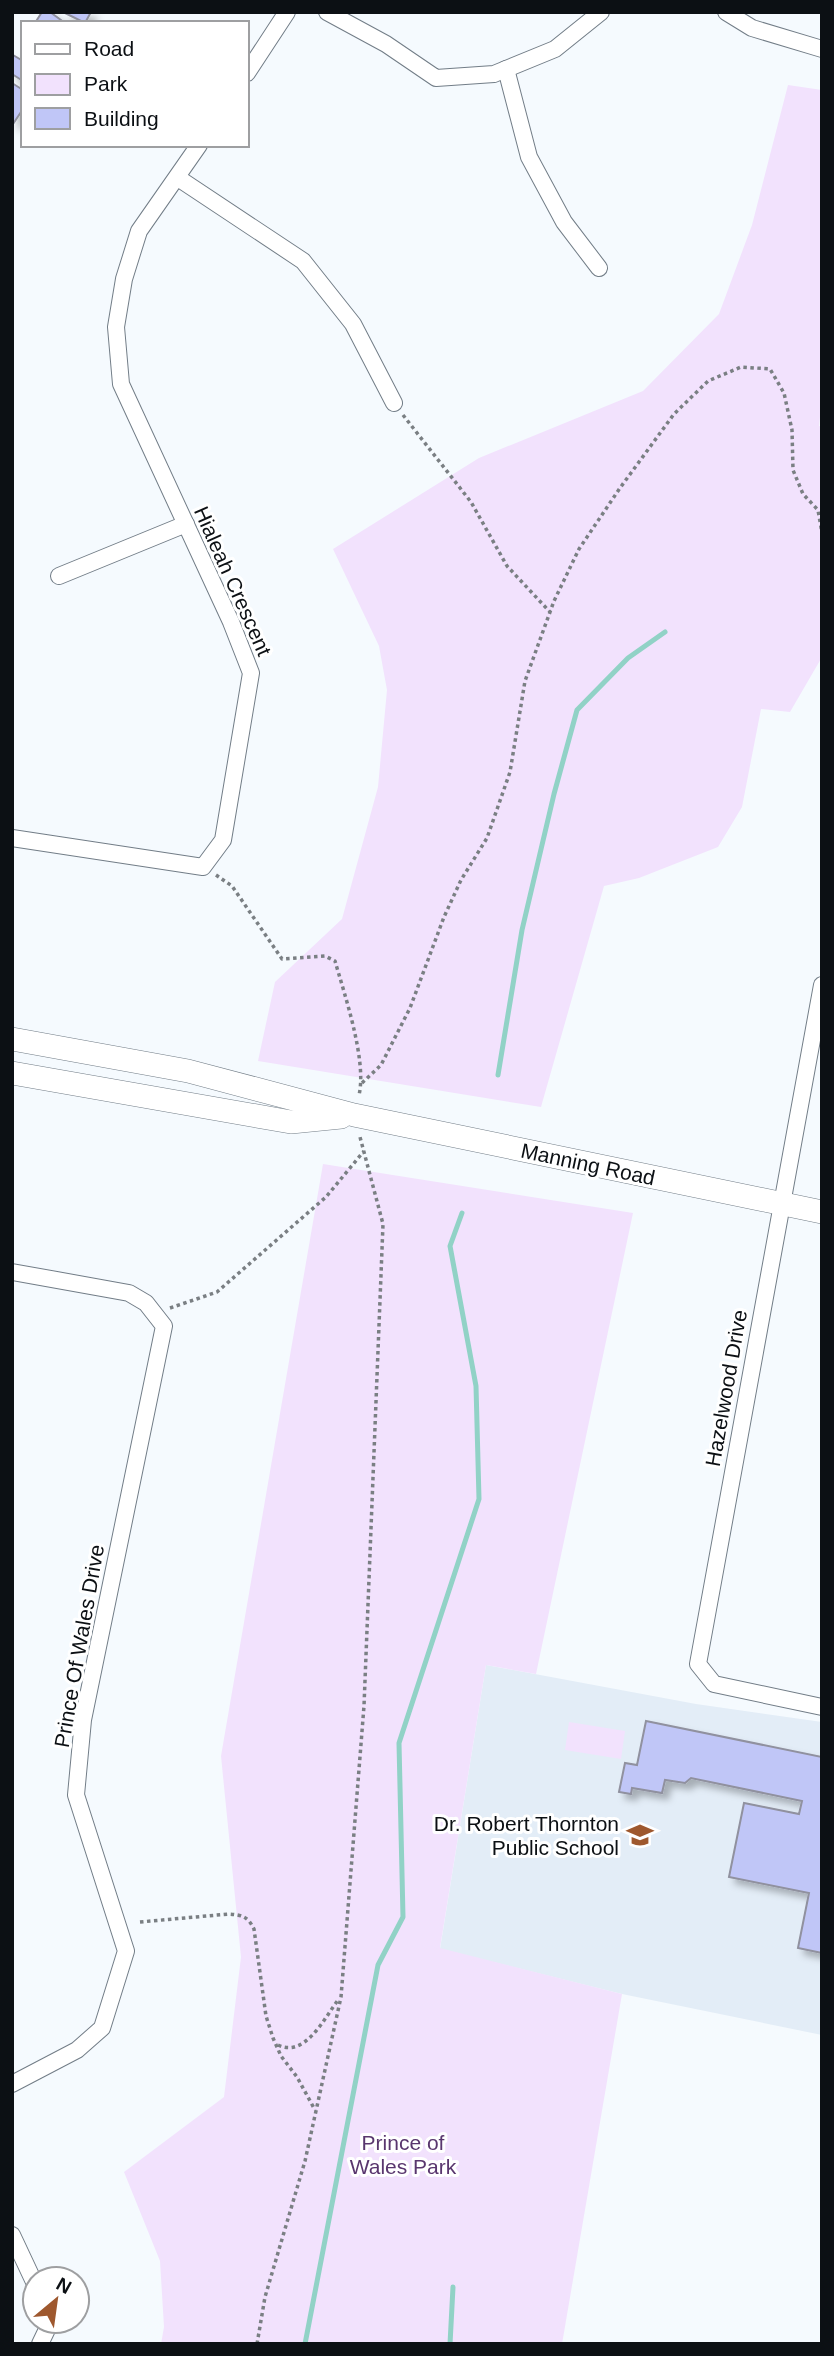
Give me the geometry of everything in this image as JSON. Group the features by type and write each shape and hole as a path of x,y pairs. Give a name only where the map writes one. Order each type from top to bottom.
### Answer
{"main road":[{"name":"Manning Road","path":"12,1040 188,1071 354,1115 822,1212"},
{"name":"Manning Road","path":"12,1073 291,1122 354,1115"}],"street":[{"path":"248,71 287,12"},
{"path":"327,12 386,44 436,78 494,74 555,49 601,12"},
{"path":"726,12 752,28 822,49"},
{"path":"506,69 529,157 564,222 599,268"},
{"name":"Hialeah Crescent","path":"198,147 139,231 124,279 116,327 121,384 231,622 251,674 223,840 203,866"},
{"path":"178,178 303,261 353,324 394,403"},
{"path":"59,576 186,524"},
{"path":"12,838 203,866"},
{"name":"Hazelwood Drive","path":"822,985 698,1664 714,1684 822,1707"},
{"path":"12,1272 129,1293 146,1303 155,1314"},
{"name":"Prince Of Wales Drive","path":"12,2084 77,2050 102,2028 126,1951 76,1795 83,1720 164,1326 155,1314"},
{"path":"12,2235 26,2265"}],"path":[{"path":"362,1083 381,1065 410,1008 444,917 461,880 486,838 510,772 526,681 550,612 579,549 674,414 708,381 741,367 770,369 784,393 792,430 793,470 803,494 818,510 822,533"},
{"path":"394,403 471,502 507,566 550,612"},
{"path":"203,866 232,886 282,959 325,956 335,961 354,1031 362,1083 354,1115 383,1224 364,1706 341,1997 305,2161 265,2297 257,2344"},
{"path":"155,1314 217,1292 326,1197 364,1151"},
{"path":"140,1922 229,1914 242,1915 250,1920 254,1930 266,2016 276,2044 316,2110"},
{"path":"276,2044 284,2048 296,2048 309,2038 341,1997"}],"shaded area":[{"name":"Dr. Robert Thornton Public School","path":"486,1665 696,1704 822,1722 822,2035 622,1994 440,1949"}],"green space":[{"path":"788,85 822,90 822,399 819,426 822,427 822,657 790,712 761,709 742,807 718,847 639,878 604,886 541,1107 258,1061 275,982 342,919 378,787 387,690 379,646 333,549 479,458 643,391 719,314 752,225"},
{"name":"Prince of Wales Park","path":"323,1164 633,1213 536,1674 486,1665 440,1948 622,1994 562,2344 161,2344 164,2327 160,2261 124,2172 224,2097 241,1957 221,1756"},
{"path":"569,1722 625,1731 621,1759 565,1750"}],"building":[{"path":"42,12 50,12 62,21 36,21"},
{"path":"63,12 91,12 86,21"},
{"path":"13,55 21,60 21,80 12,74"},
{"path":"12,83 21,89 21,112 13,124"},
{"path":"646,1721 822,1757 822,1953 798,1948 809,1893 729,1877 744,1803 799,1814 802,1801 691,1778 685,1783 665,1780 662,1793 632,1788 631,1794 619,1792 625,1763 637,1765"}],"waterway":[{"path":"498,1075 522,930 577,710 628,658 665,632"},
{"path":"305,2344 378,1965 403,1917 399,1743 479,1499 476,1386 450,1246 462,1213"},
{"path":"450,2344 453,2287"}],"place":[{"name":"Dr. Robert Thornton Public School","path":"640,1835"}]}
